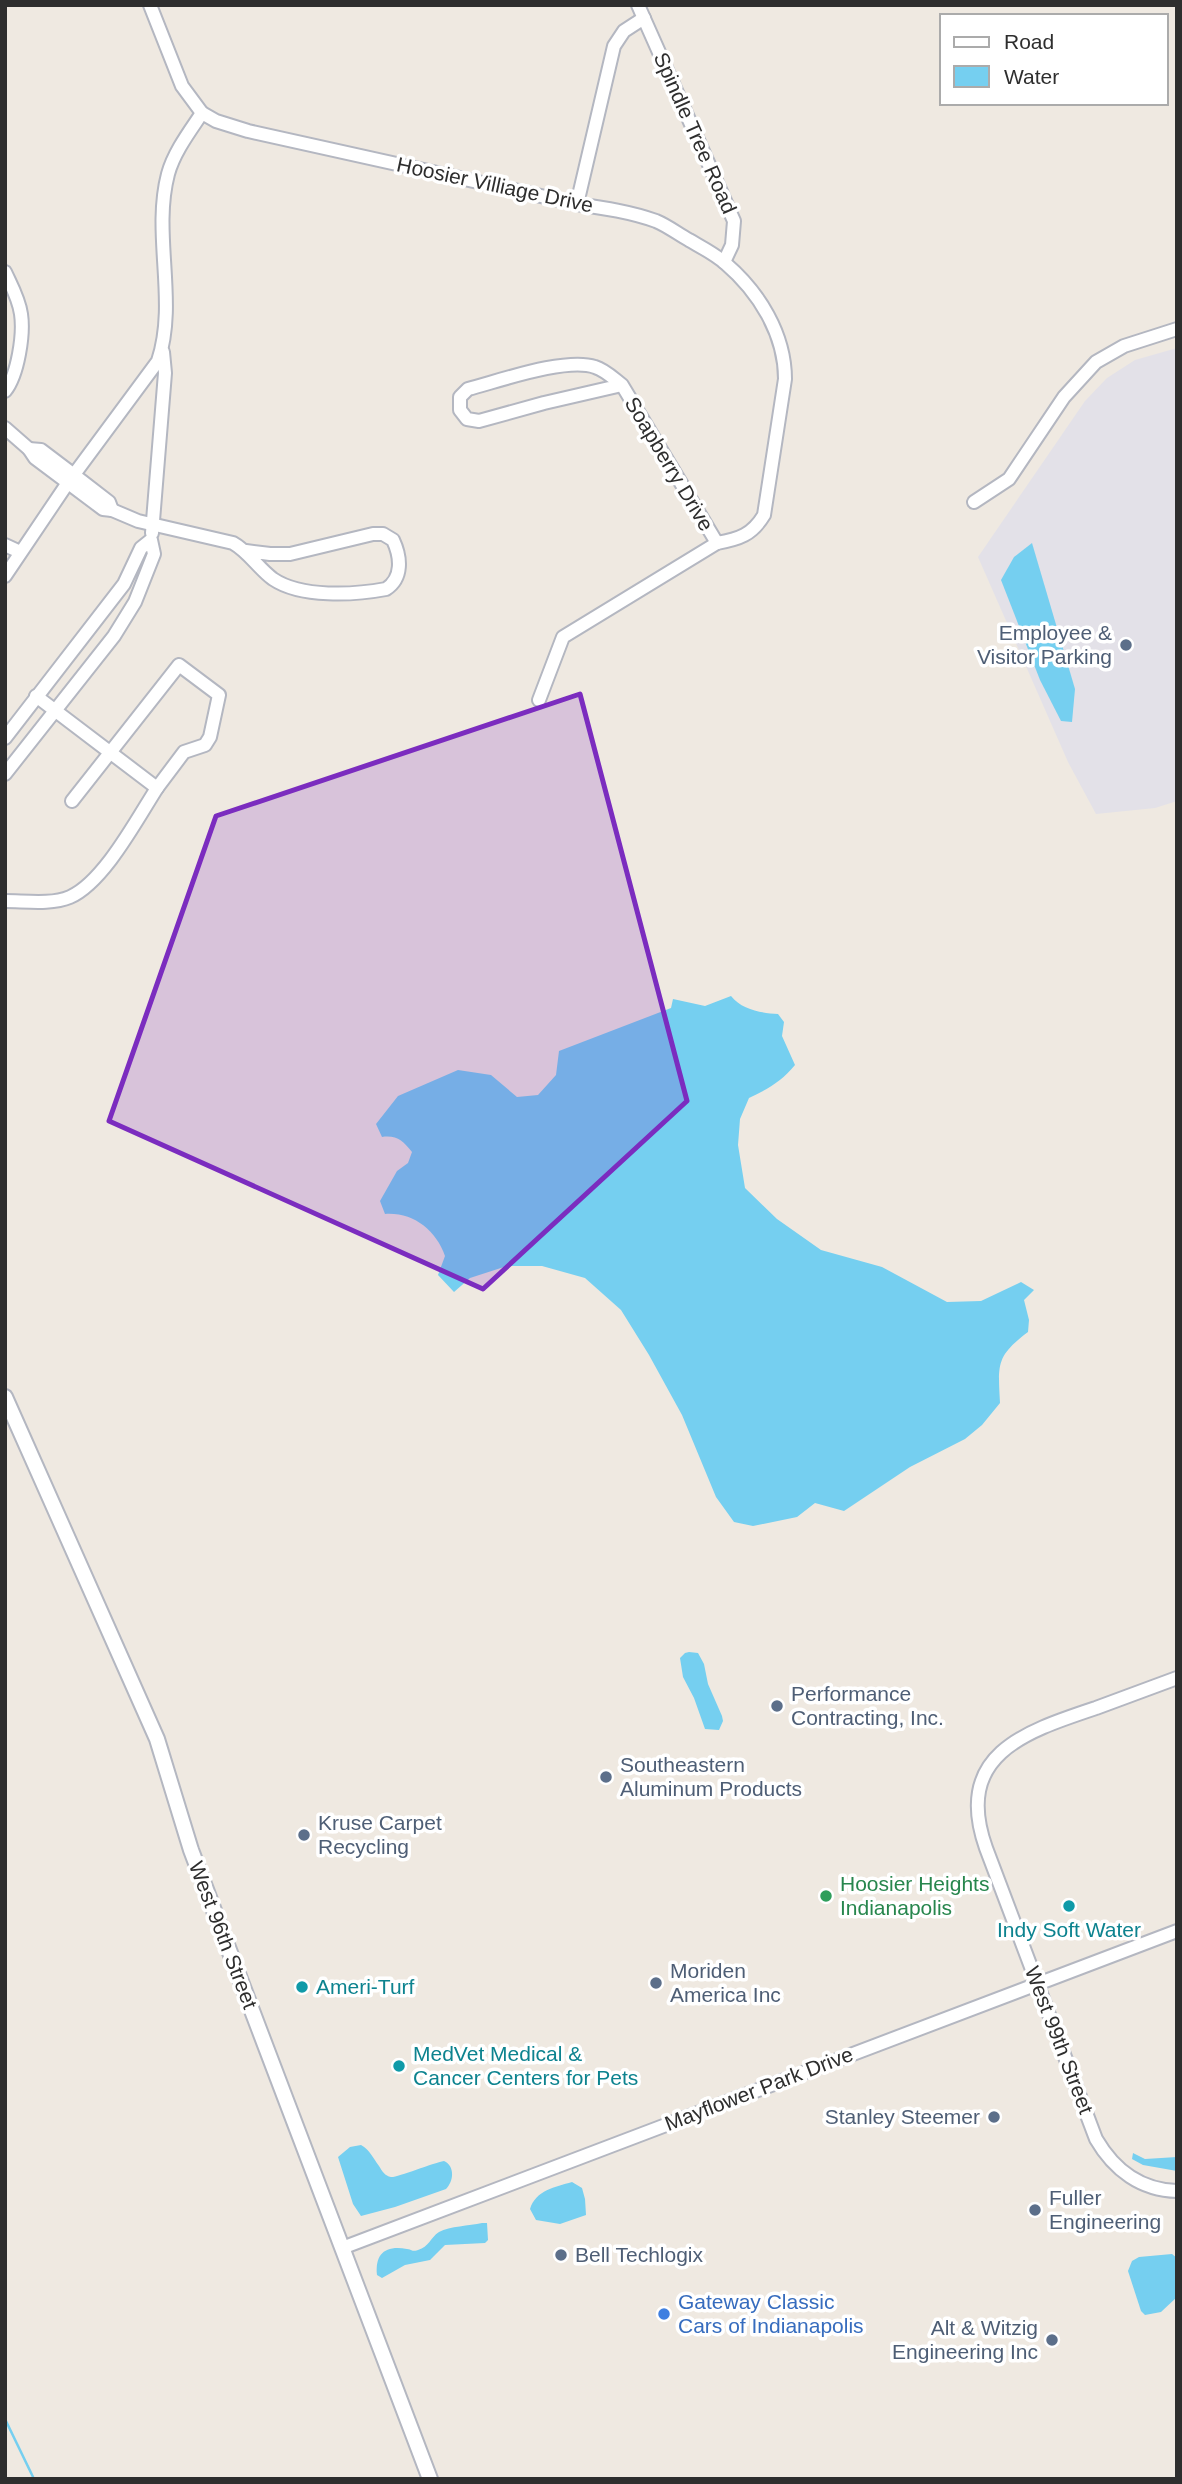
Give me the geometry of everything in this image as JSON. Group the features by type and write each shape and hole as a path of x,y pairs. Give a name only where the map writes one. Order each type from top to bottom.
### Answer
{"street":[{"path":"5,774 114,636 135,602 154,554 151,540 166,329 163,216 168,174 187,135 202,113 182,86 150,5"},
{"name":"Spindle Tree Road","path":"638,5 734,221 732,245 724,262"},
{"path":"577,204 614,46 624,31 644,18"},
{"name":"Hoosier Villiage Drive","path":"202,113 216,121 248,131 577,204 626,212 658,222 724,262 754,292 768,315 783,354 785,379 764,515 751,533 736,540 717,543 563,637 539,700"},
{"path":"5,272 19,304 22,319 16,373 5,391"},
{"path":"974,502 1009,479 1064,397 1096,362 1124,346 1177,329"},
{"path":"5,576 71,479 151,372 163,348"},
{"name":"Soapberry Drive","path":"622,385 544,402 479,421 467,419 460,411 460,397 468,389 570,363 594,366 608,373 622,385 717,543"},
{"path":"5,428 29,449 34,458 71,479 103,509 138,521 227,541 246,551 270,554 290,554 378,534 393,540 399,563 396,579 386,589 319,593 295,589 275,580 246,551"},
{"path":"5,738 124,584 141,548 151,540"},
{"path":"5,545 20,552"},
{"path":"5,901 68,898 85,888 113,856 184,752 205,745 210,737 219,695 179,665 72,801"},
{"path":"36,695 157,788"},
{"name":"West 96th Street","path":"5,1397 158,1739 191,1850 429,2479"},
{"name":"West 99th Street","path":"1177,1678 1020,1737 998,1755 985,1776 977,1807 980,1831 1096,2139 1106,2155 1137,2181 1158,2189 1177,2191"},
{"name":"Mayflower Park Drive","path":"342,2248 1177,1931"}],"highlighted area":[{"path":"580,694 687,1101 483,1289 109,1121 216,816"}],"shaded area":[{"path":"1177,348 1177,801 1155,808 1096,814 1068,762 978,557 1085,401 1107,378 1135,360"}],"water":[{"path":"1032,543 1075,689 1072,722 1061,721 1040,680 1001,580 1014,557"},
{"path":"731,996 746,1008 778,1014 784,1022 782,1036 795,1065 774,1084 749,1098 740,1119 738,1145 745,1188 777,1219 821,1250 882,1267 947,1302 981,1301 1021,1282 1034,1290 1024,1300 1029,1320 1028,1332 1010,1348 1001,1362 1000,1403 982,1425 965,1439 910,1467 844,1511 815,1503 797,1517 753,1526 734,1522 716,1497 682,1415 649,1355 621,1310 585,1278 542,1266 507,1266 470,1278 454,1292 438,1275 445,1256 436,1238 414,1220 385,1214 380,1201 397,1171 408,1163 412,1152 399,1140 382,1137 376,1124 398,1096 458,1070 491,1075 517,1097 538,1095 556,1075 559,1051 671,1008 673,999 705,1006"},
{"path":"689,1652 698,1653 704,1664 708,1684 722,1716 719,1730 705,1729 683,1677 680,1658"},
{"path":"361,2145 389,2176 394,2177 444,2161 452,2170 451,2182 446,2189 361,2216 353,2204 338,2157 350,2147"},
{"path":"1133,2153 1145,2159 1177,2157 1177,2171 1143,2165 1132,2159"},
{"path":"572,2182 582,2188 586,2215 560,2224 536,2220 530,2209 537,2197 547,2190"},
{"path":"487,2223 488,2240 485,2243 445,2245 430,2260 405,2265 382,2278 377,2275 380,2256 387,2250 418,2250 443,2230"},
{"path":"1172,2254 1177,2258 1177,2297 1161,2312 1145,2315 1141,2311 1128,2271 1132,2261 1139,2257"}],"waterway":[{"path":"5,2419 34,2479"}],"place":[{"name":"Employee & Visitor Parking","path":"1126,645"},
{"name":"Performance Contracting, Inc.","path":"777,1706"},
{"name":"Southeastern Aluminum Products","path":"606,1777"},
{"name":"Kruse Carpet Recycling","path":"304,1835"},
{"name":"Hoosier Heights Indianapolis","path":"826,1896"},
{"name":"Indy Soft Water","path":"1069,1906"},
{"name":"Moriden America Inc","path":"656,1983"},
{"name":"Ameri-Turf","path":"302,1987"},
{"name":"MedVet Medical & Cancer Centers for Pets","path":"399,2066"},
{"name":"Stanley Steemer","path":"994,2117"},
{"name":"Fuller Engineering","path":"1035,2210"},
{"name":"Bell Techlogix","path":"561,2255"},
{"name":"Gateway Classic Cars of Indianapolis","path":"664,2314"},
{"name":"Alt & Witzig Engineering Inc","path":"1052,2340"}]}
